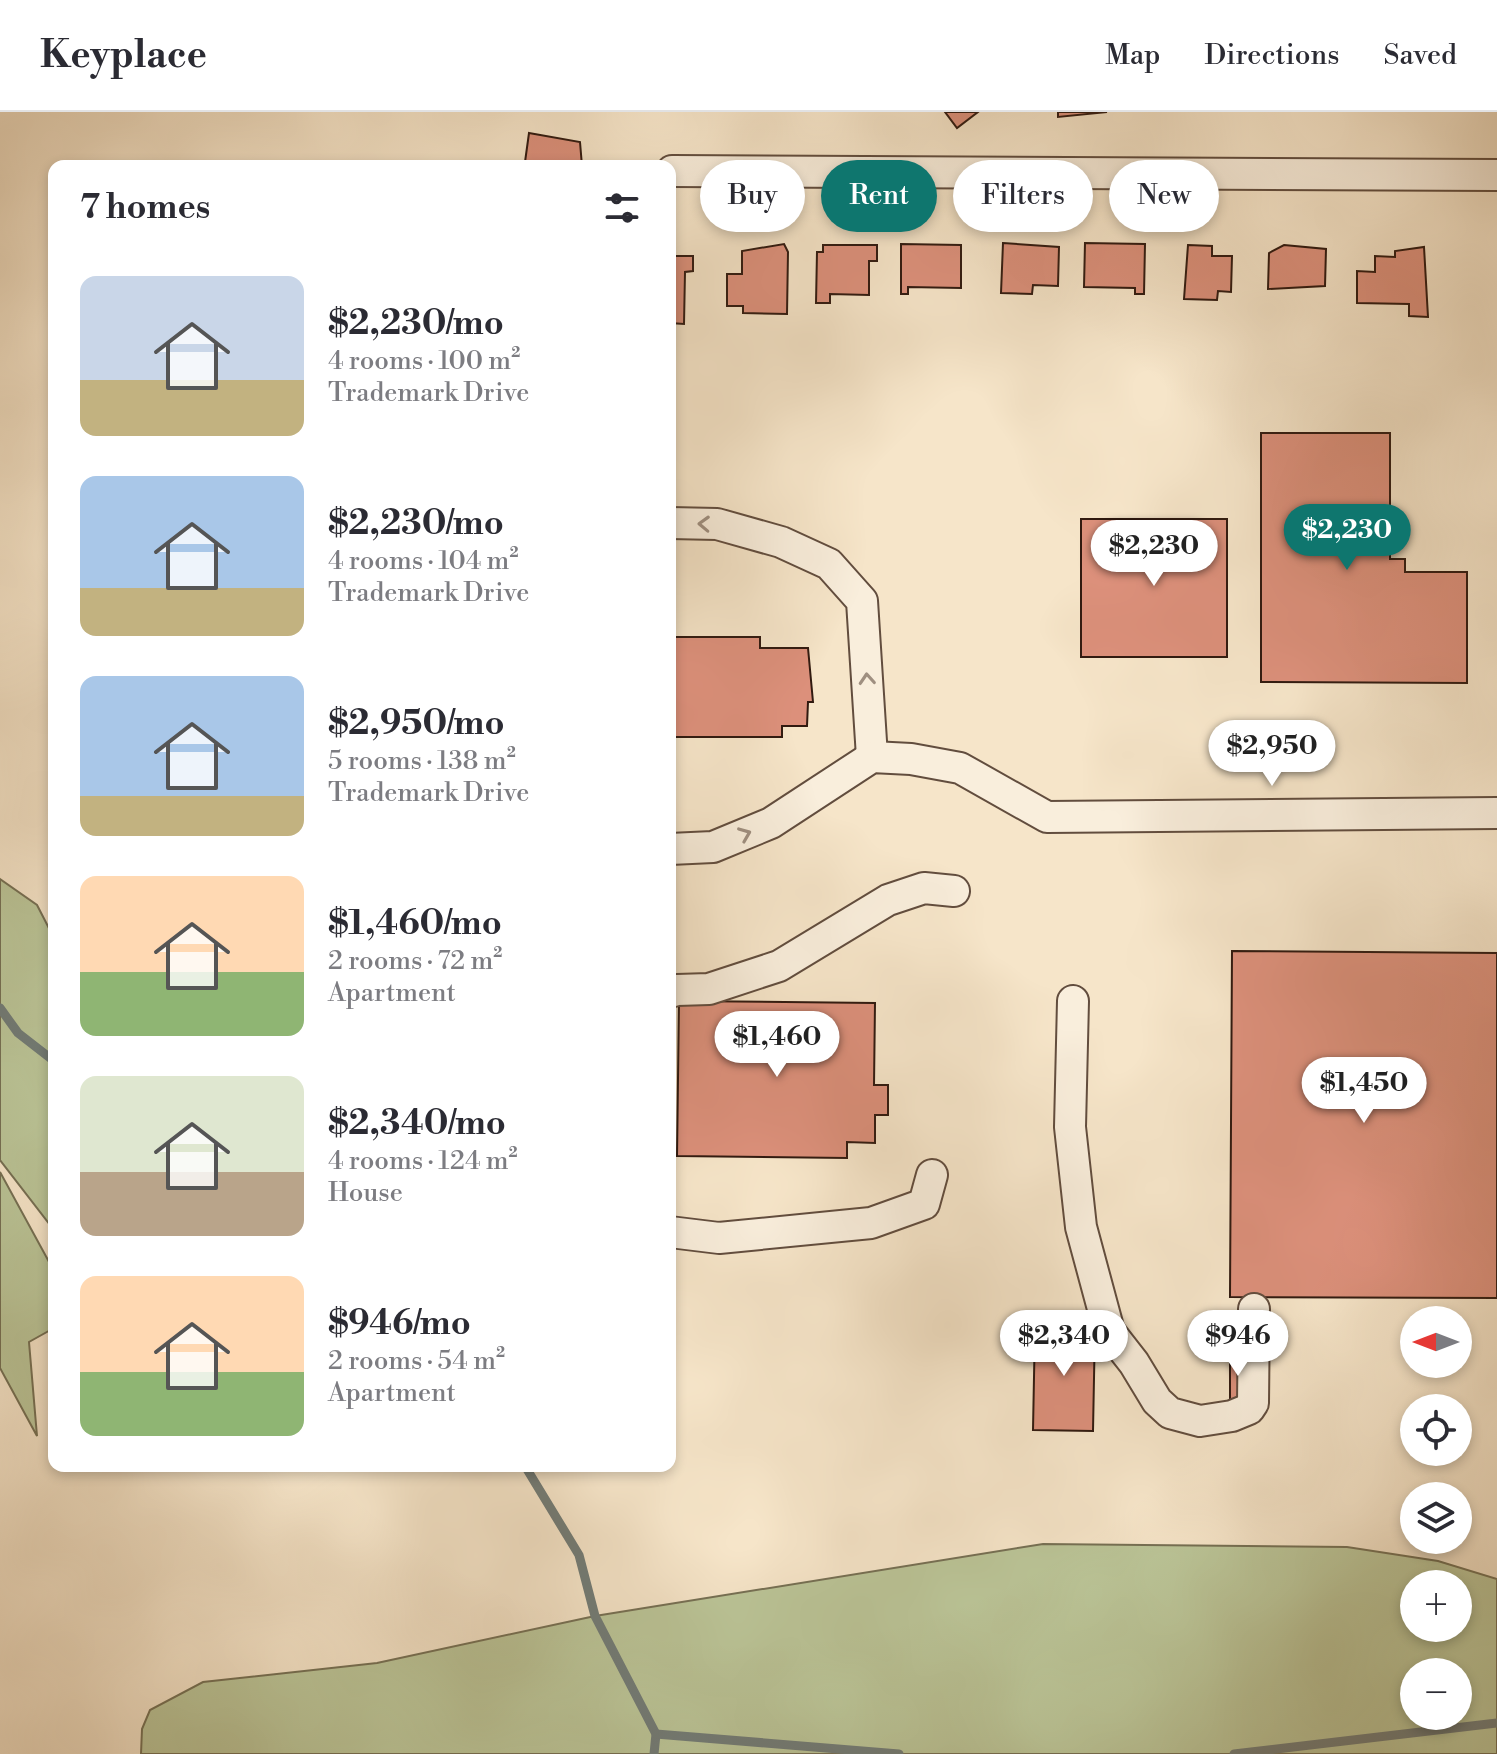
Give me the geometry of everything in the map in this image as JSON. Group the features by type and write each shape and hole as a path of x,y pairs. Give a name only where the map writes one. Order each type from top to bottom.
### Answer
{"street":[{"path":"676,171 1497,175"},
{"path":"676,523 717,524 781,542 829,564 862,601 872,757"},
{"path":"676,849 713,847 771,823 872,757 911,759 960,768 1047,817 1497,813"},
{"path":"676,990 709,989 779,966 888,900 924,888 954,891"},
{"path":"1073,1001 1070,1127 1081,1227 1109,1331 1134,1363 1157,1401 1170,1413 1200,1421 1232,1416 1249,1409 1253,1403 1254,1309"},
{"path":"676,1233 719,1238 871,1223 924,1204 932,1175"}],"green space":[{"path":"0,879 37,905 48,926 48,1222 0,1160"},
{"path":"0,1172 48,1260 48,1331 29,1342 37,1436 0,1368"},
{"path":"1043,1544 1347,1547 1438,1561 1468,1570 1400,1570 1400,1642 1472,1642 1472,1571 1497,1579 1497,1754 141,1754 142,1729 150,1710 203,1682 377,1663 595,1616"}],"building":[{"path":"945,112 978,112 957,128"},
{"path":"1058,112 1107,112 1058,117"},
{"path":"529,133 580,142 582,160 525,160"},
{"path":"1003,243 1059,247 1058,286 1033,285 1032,294 1001,293"},
{"path":"1085,243 1145,244 1144,294 1135,294 1135,288 1084,287"},
{"path":"784,244 788,252 787,314 743,313 743,306 727,306 727,274 742,274 742,251"},
{"path":"901,244 961,245 961,288 908,287 908,294 901,294"},
{"path":"823,245 877,245 877,261 869,261 869,295 830,294 830,303 816,303 817,252 823,252"},
{"path":"1188,245 1212,246 1212,256 1232,256 1231,292 1218,291 1217,300 1184,299"},
{"path":"1284,245 1326,249 1325,286 1268,289 1269,253"},
{"path":"1424,247 1428,317 1409,316 1409,304 1357,303 1357,271 1375,272 1375,256 1395,257 1395,251"},
{"path":"676,256 693,256 693,271 685,272 684,324 676,323"},
{"path":"1261,433 1390,433 1390,559 1405,559 1405,572 1467,572 1467,683 1261,682"},
{"path":"1081,519 1227,519 1227,657 1081,657"},
{"path":"676,637 760,637 760,648 808,648 813,702 808,702 807,726 782,726 782,737 676,737"},
{"path":"1232,951 1497,953 1497,1298 1230,1297"},
{"path":"679,1001 875,1003 874,1085 888,1085 888,1115 875,1115 875,1143 847,1142 847,1158 677,1156"},
{"path":"1035,1325 1095,1326 1093,1431 1033,1430"},
{"path":"1230,1356 1246,1356 1246,1400 1230,1400"}],"waterway":[{"path":"0,1008 18,1033 48,1056"},
{"path":"529,1472 579,1555 595,1616 656,1734 654,1754"},
{"path":"1234,1754 1497,1723"},
{"path":"656,1734 899,1754"}]}
